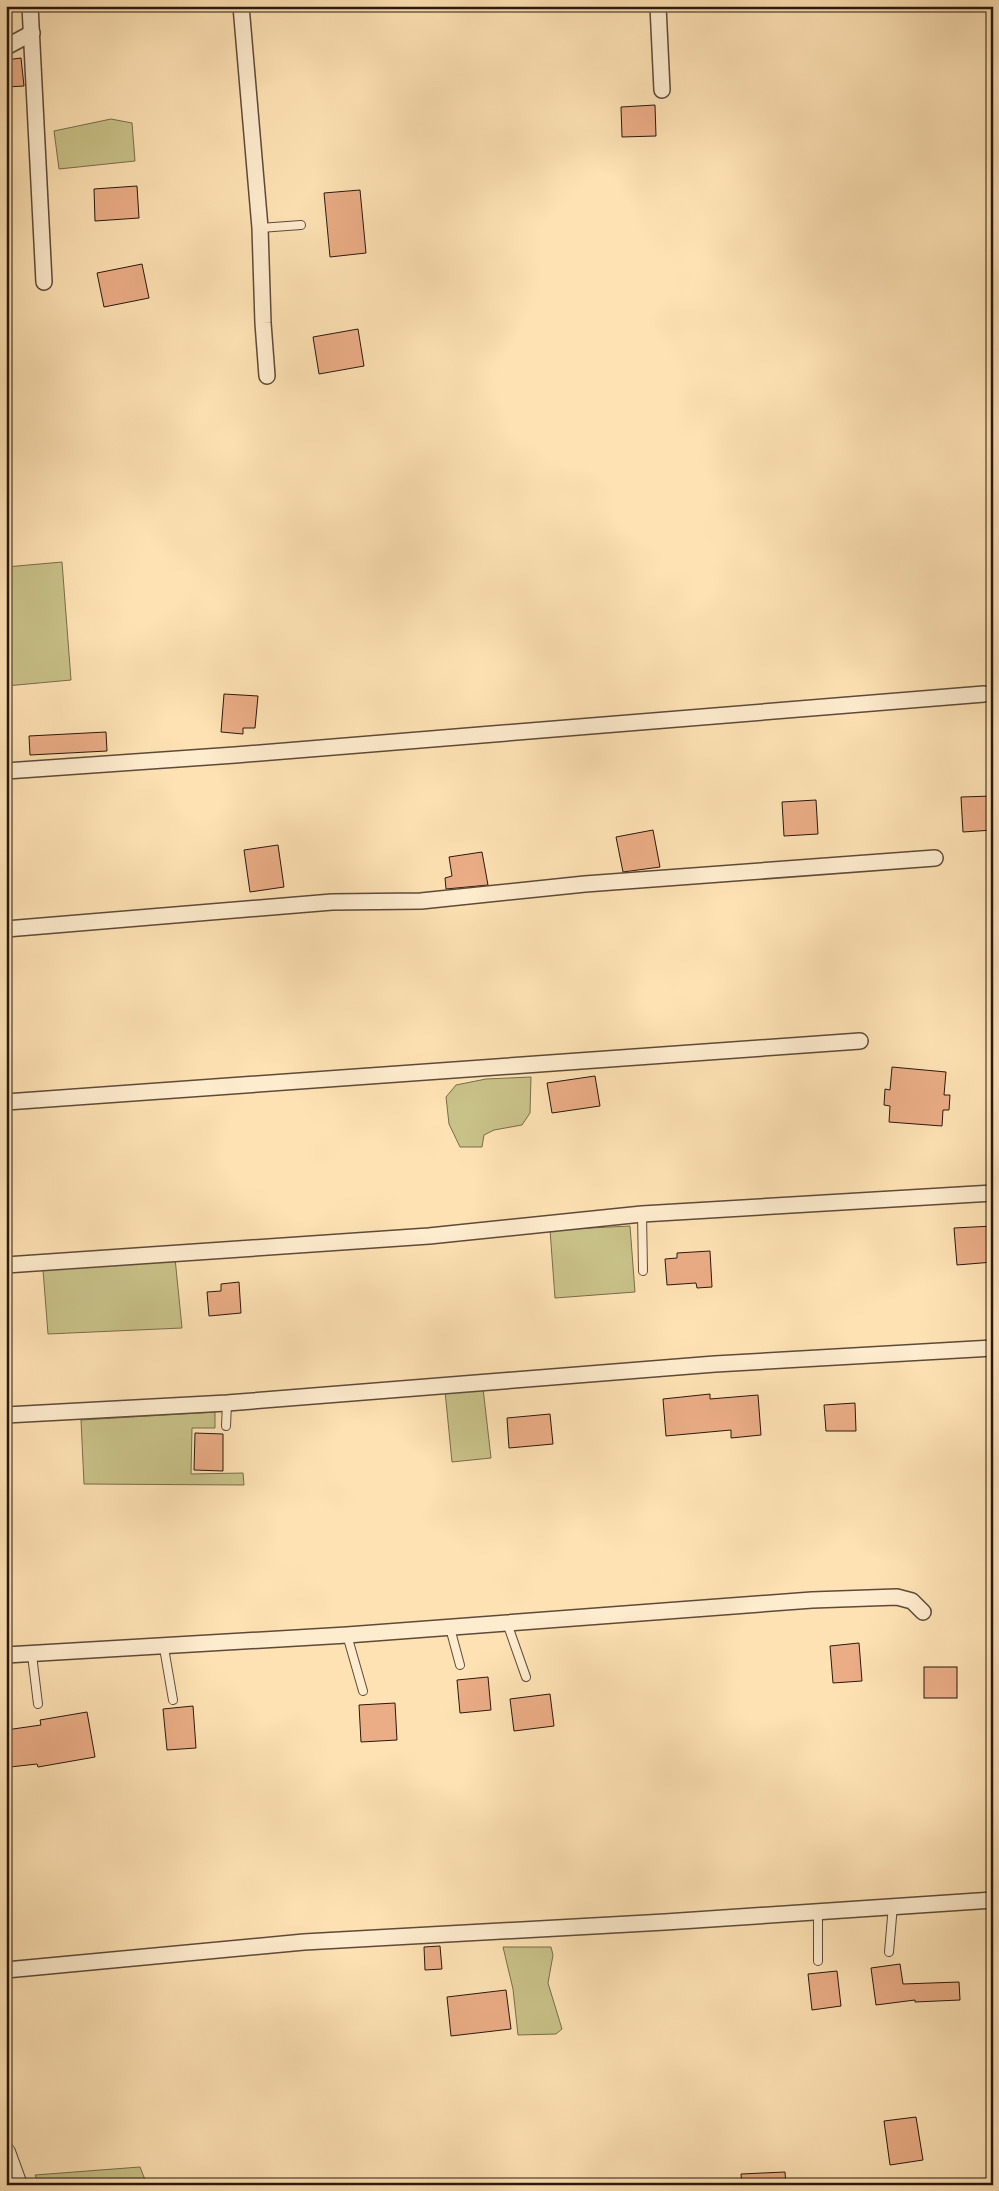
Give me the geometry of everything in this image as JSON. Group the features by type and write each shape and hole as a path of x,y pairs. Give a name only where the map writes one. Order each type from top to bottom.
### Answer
{"street":[{"path":"30,6 44,282"},
{"path":"241,6 260,228 267,376"},
{"path":"658,6 662,90"},
{"path":"6,47 32,33"},
{"path":"6,770 235,755 984,694"},
{"path":"6,929 332,902 421,901 585,884 935,858"},
{"path":"6,1102 860,1042"},
{"path":"6,1265 429,1236 642,1214 993,1193"},
{"path":"6,1415 227,1403 715,1364 993,1348"},
{"path":"6,1655 164,1648 865,1597 897,1597 912,1601 924,1612"},
{"path":"6,1970 304,1942 665,1922 818,1910 993,1900"},
{"path":"6,2152 18,2185"}],"lane":[{"path":"260,228 301,225"},
{"path":"642,1214 643,1271"},
{"path":"226,1426 227,1403"},
{"path":"507,1623 526,1678"},
{"path":"450,1628 460,1666"},
{"path":"347,1635 363,1691"},
{"path":"164,1648 173,1700"},
{"path":"32,1655 38,1704"},
{"path":"889,1952 893,1905"},
{"path":"818,1910 818,1961"}],"shaded area":[{"path":"111,119 132,123 135,161 59,169 54,131"},
{"path":"62,562 71,680 6,686 6,567"},
{"path":"531,1077 530,1113 522,1125 494,1130 484,1135 482,1147 460,1147 449,1124 446,1097 456,1085 486,1079"},
{"path":"630,1226 635,1292 555,1298 550,1230"},
{"path":"175,1258 182,1328 48,1334 43,1270"},
{"path":"483,1388 491,1458 452,1462 445,1391"},
{"path":"215,1412 215,1428 192,1428 191,1474 243,1473 244,1485 84,1484 81,1420"},
{"path":"503,1947 551,1947 553,1955 548,1983 562,2029 556,2034 518,2035 513,1989"},
{"path":"140,2167 147,2185 39,2185 35,2175"}],"building":[{"path":"21,58 24,86 6,87 6,60"},
{"path":"655,105 656,136 622,137 621,107"},
{"path":"137,186 139,218 95,221 94,189"},
{"path":"360,190 366,253 330,257 324,193"},
{"path":"142,264 149,298 104,307 97,273"},
{"path":"358,329 364,366 319,374 313,337"},
{"path":"224,694 258,696 255,728 243,728 243,734 221,732"},
{"path":"106,732 107,751 30,755 29,736"},
{"path":"993,796 993,830 963,832 961,797"},
{"path":"816,800 818,834 784,836 782,802"},
{"path":"653,830 660,867 623,872 616,837"},
{"path":"278,845 284,887 250,892 244,850"},
{"path":"482,852 488,885 446,889 445,878 452,876 449,857"},
{"path":"892,1067 946,1072 944,1095 950,1095 949,1110 943,1110 942,1126 889,1122 890,1106 884,1105 885,1089 890,1090"},
{"path":"595,1076 600,1106 552,1113 547,1083"},
{"path":"993,1226 993,1262 957,1265 954,1228"},
{"path":"710,1251 712,1287 697,1288 696,1283 667,1285 665,1259 677,1258 677,1253"},
{"path":"239,1282 241,1313 209,1316 207,1292 221,1291 221,1284"},
{"path":"710,1394 710,1399 758,1395 761,1435 731,1438 731,1430 666,1436 663,1399"},
{"path":"855,1403 856,1431 826,1431 824,1405"},
{"path":"550,1414 553,1444 509,1448 507,1418"},
{"path":"195,1433 223,1434 223,1471 194,1470"},
{"path":"859,1643 862,1681 833,1683 830,1646"},
{"path":"924,1667 957,1667 957,1698 924,1698"},
{"path":"488,1677 491,1710 460,1713 457,1680"},
{"path":"550,1694 554,1726 514,1731 510,1699"},
{"path":"395,1703 397,1740 361,1742 359,1705"},
{"path":"193,1706 196,1748 167,1750 163,1709"},
{"path":"87,1712 95,1757 38,1767 37,1764 10,1767 6,1730 41,1725 40,1720"},
{"path":"440,1946 442,1969 425,1970 424,1947"},
{"path":"900,1964 903,1984 959,1982 960,2000 915,2002 915,2000 876,2005 871,1968"},
{"path":"837,1971 841,2006 812,2010 808,1974"},
{"path":"506,1990 511,2029 451,2036 447,1997"},
{"path":"916,2117 923,2160 890,2165 884,2121"},
{"path":"785,2172 786,2185 742,2185 741,2174"}]}
